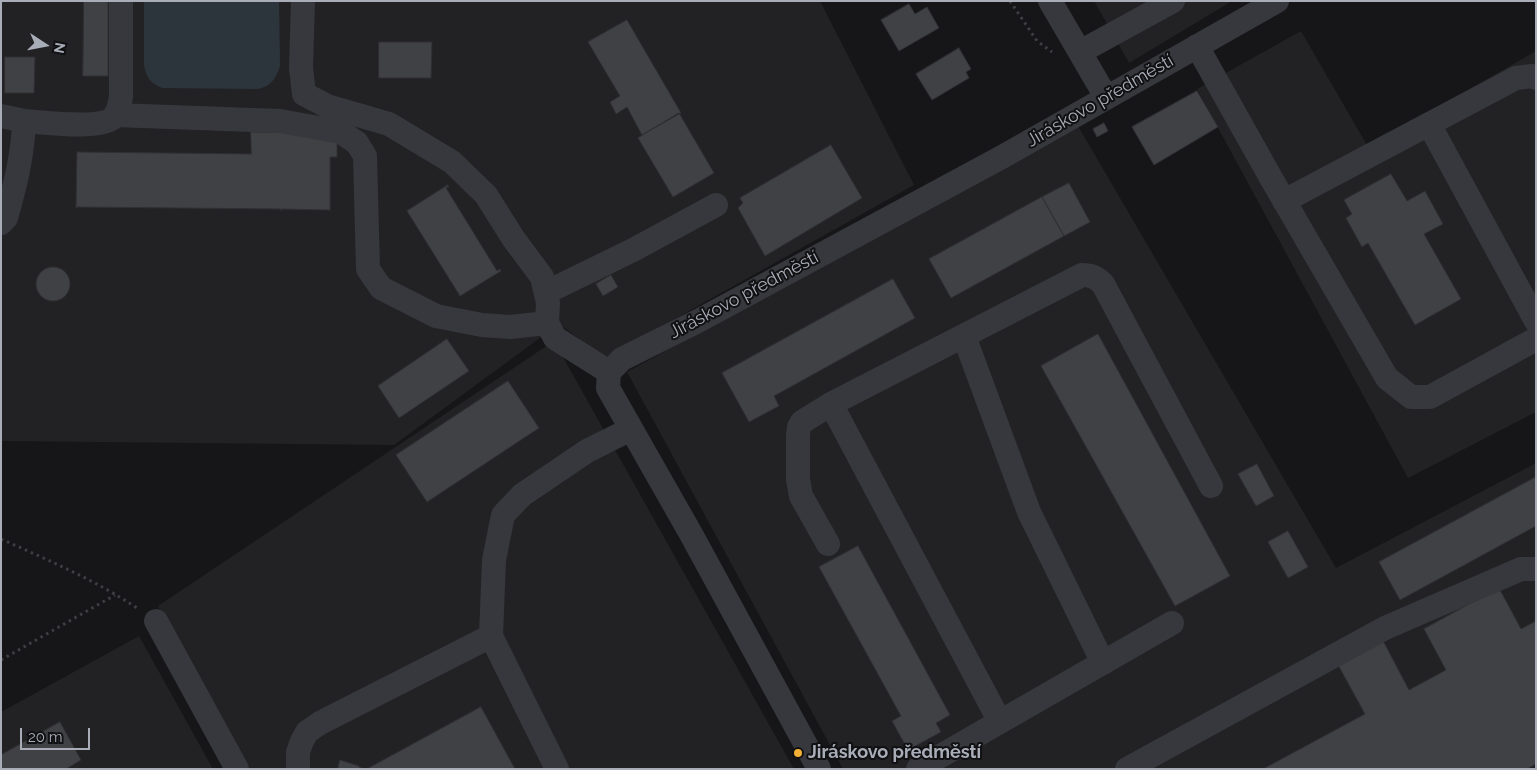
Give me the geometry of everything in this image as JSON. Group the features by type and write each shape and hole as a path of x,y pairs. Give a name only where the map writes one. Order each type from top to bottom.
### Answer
{"street":[{"path":"1,116 24,121 81,125 104,122 115,115 119,109 122,96 121,1"},
{"path":"303,1 301,68 304,94 327,106 389,124 452,162 486,195 513,238 542,277 547,292 547,323 555,338 609,372 608,388 691,534 819,769"},
{"path":"1050,1 1106,97"},
{"path":"1080,52 1173,1"},
{"name":"Jiráskovo předměstí","path":"609,372 622,359 759,289 1002,157 1277,1"},
{"path":"1197,46 1387,378 1410,397 1430,397 1536,339"},
{"path":"1284,201 1516,78 1532,76 1536,78"},
{"path":"115,115 280,121 341,132 357,143 365,156 368,269 381,288 436,316 482,325 510,327 547,323"},
{"path":"1,223 6,218 18,174 23,147 24,121"},
{"path":"1429,124 1536,321"},
{"path":"547,292 633,250 716,205"},
{"path":"828,544 802,496 798,479 798,435 802,422 831,404 1082,276 1091,275 1098,278 1103,284 1211,486"},
{"path":"964,336 1029,512 1103,663"},
{"path":"831,404 1000,722"},
{"path":"557,769 491,636 494,560 503,515 522,495 587,451 631,429"},
{"path":"1126,769 1385,628 1521,569 1536,568"},
{"path":"156,621 237,769"},
{"path":"918,769 1172,623"},
{"path":"298,769 298,752 307,732 491,636"}],"path":[{"path":"1,539 59,565 116,594 156,621"},
{"path":"1,660 116,594"}],"shaded area":[{"path":"1,1 820,1 914,185 605,358 559,324 394,445 1,441"},
{"path":"279,1 280,66 277,75 269,84 257,89 162,88 154,84 147,76 144,65 144,2"},
{"path":"1094,1 1232,1 1129,63"},
{"path":"1301,31 1368,147 1536,51 1536,412 1408,478 1197,89"},
{"path":"1078,126 1336,568 1536,463 1536,769 843,769 627,372"},
{"path":"554,341 794,769 250,769 158,606"},
{"path":"139,636 213,769 1,769 1,712"}],"building":[{"path":"84,1 108,1 108,76 83,76"},
{"path":"909,4 915,14 927,7 939,28 899,51 881,20"},
{"path":"627,20 681,113 642,135 627,107 616,114 610,102 620,96 588,42"},
{"path":"379,42 432,42 431,78 379,78"},
{"path":"959,48 971,69 966,72 969,78 932,100 916,74"},
{"path":"5,57 35,57 34,93 5,93"},
{"path":"1197,91 1218,127 1154,165 1132,127"},
{"path":"679,113 714,173 673,197 638,138"},
{"path":"1104,123 1108,131 1097,137 1093,129"},
{"path":"251,132 331,133 337,135 337,157 330,157 330,211 76,208 77,151 251,154"},
{"path":"831,145 862,198 765,256 738,208 743,203 740,198"},
{"path":"1391,174 1407,201 1425,191 1443,224 1424,234 1461,299 1415,325 1368,243 1362,247 1346,218 1352,214 1344,200"},
{"path":"1069,183 1090,222 1064,236 1042,197"},
{"path":"448,185 446,188 497,271 500,269 501,271 460,296 407,211"},
{"path":"1042,197 1064,236 951,298 929,259"},
{"path":"53,267 65,272 70,284 65,296 53,301 41,296 36,284 41,272"},
{"path":"611,275 618,287 603,296 596,284"},
{"path":"893,279 915,318 774,396 779,406 749,422 722,373"},
{"path":"1098,334 1230,576 1175,606 1041,366"},
{"path":"447,339 469,371 399,418 378,386"},
{"path":"508,381 539,428 427,502 396,455"},
{"path":"1257,464 1274,496 1256,506 1238,474"},
{"path":"1536,477 1536,526 1400,600 1379,562"},
{"path":"1288,531 1308,567 1288,578 1268,542"},
{"path":"858,546 950,715 936,723 941,732 908,750 892,721 901,716 819,567"},
{"path":"1499,588 1521,629 1536,621 1536,764 1527,769 1263,769 1365,714 1336,661 1381,637 1409,690 1446,670 1424,629"},
{"path":"481,707 515,769 367,769"},
{"path":"60,722 81,760 66,769 1,769 1,755"},
{"path":"340,760 359,766 364,769 338,769"}],"place":[{"name":"Jiráskovo předměstí","path":"798,753"}]}
